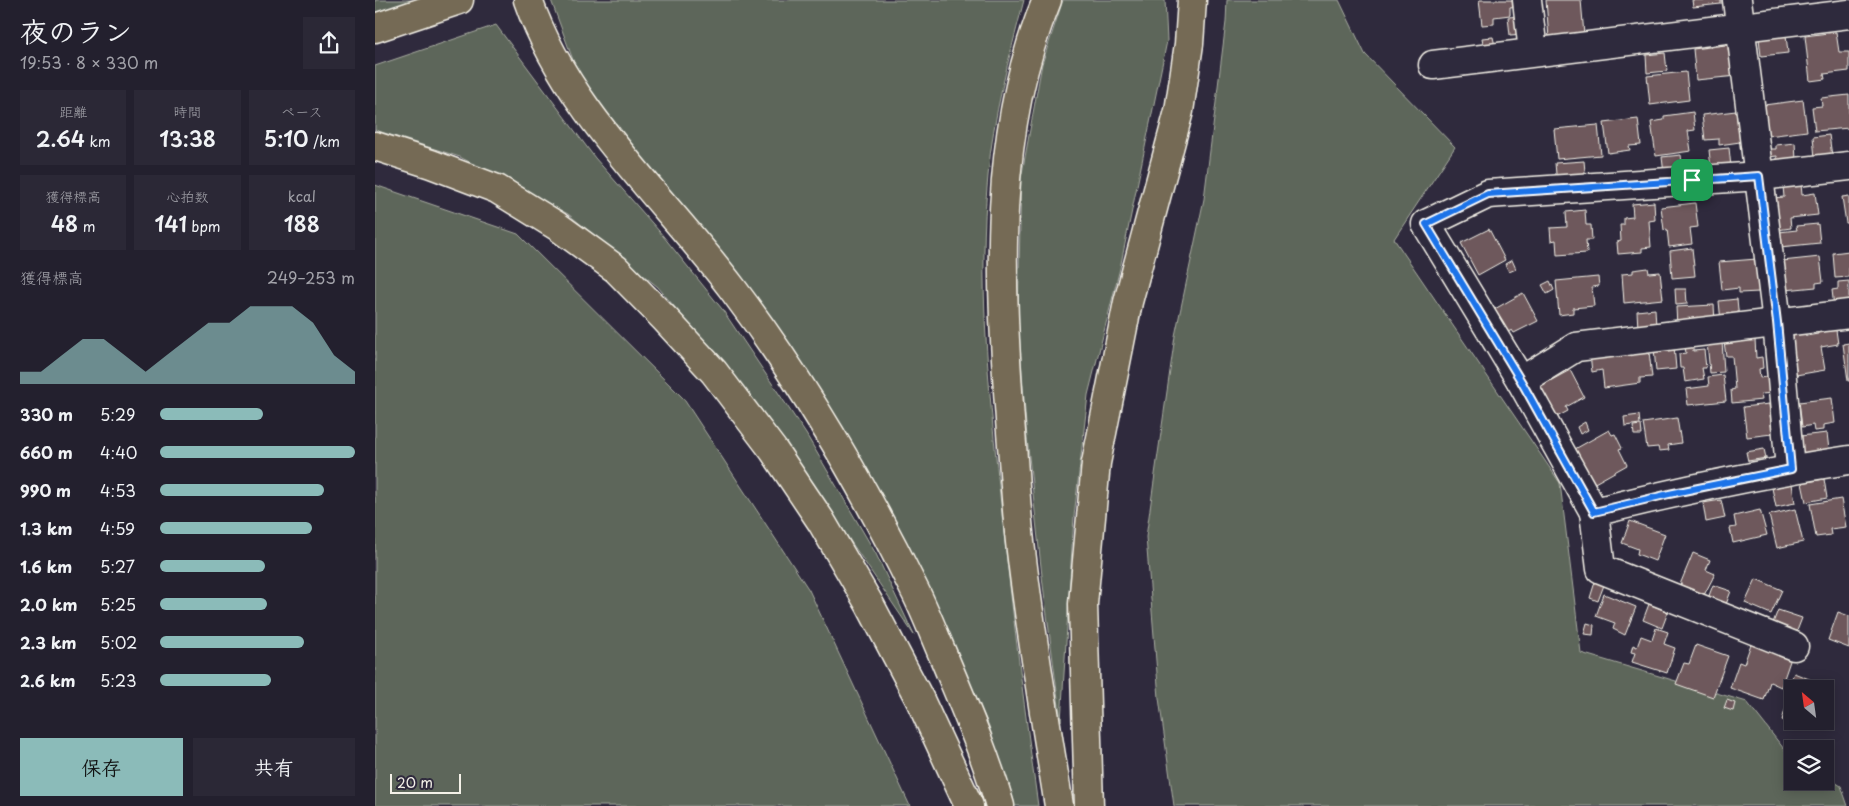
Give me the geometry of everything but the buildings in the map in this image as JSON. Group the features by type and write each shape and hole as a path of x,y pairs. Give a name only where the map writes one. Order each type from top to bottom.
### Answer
{"highway":[{"path":"375,28 459,0"},
{"path":"528,0 548,45 573,88 614,145 731,287 777,350 816,410 863,492 915,592 956,687 995,788 1000,806"},
{"path":"1047,0 1023,71 1011,131 1004,196 1002,264 1004,343 1022,558 1059,806"},
{"path":"1089,806 1083,604 1096,463 1128,302 1179,111 1189,44 1192,0"},
{"path":"375,146 431,164 497,189 557,226 616,269 714,372 821,521 870,605 920,700 969,806"}],"street":[{"path":"1527,0 1533,52"},
{"path":"1739,13 1777,322 1791,469"},
{"path":"1433,65 1533,52 1739,13 1849,14"},
{"path":"1794,646 1601,569 1594,512 1521,381 1426,224 1488,194 1759,176 1849,166"},
{"path":"1521,381 1576,347 1849,314"},
{"path":"1594,512 1669,494 1791,469 1849,460"}],"green space":[{"path":"375,0 416,0 375,13"},
{"path":"551,0 1024,0 1002,87 990,154 985,215 984,292 991,409 999,486 1038,806 1014,806 989,726 903,537 818,388 717,247 626,143 576,68"},
{"path":"1063,0 1165,0 1167,41 1120,268 1088,395 1074,516 1061,721 1043,585 1027,438 1018,318 1021,179 1042,64"},
{"path":"1227,0 1339,0 1365,54 1455,147 1394,239 1560,483 1581,653 1747,702 1784,749 1784,790 1834,790 1834,782 1841,786 1848,806 1174,806 1159,698 1146,537 1175,336 1204,199 1226,22"},
{"path":"496,25 595,158 659,231 722,309 806,434 876,554 914,635 768,419 658,287 568,214 460,157 375,130 375,66"},
{"path":"375,185 518,234 683,398 809,590 910,806 375,806"}],"route":[{"path":"1759,176 1777,322 1791,469 1669,494 1594,512 1521,381 1426,224 1488,194 1692,180 1759,176"}]}
